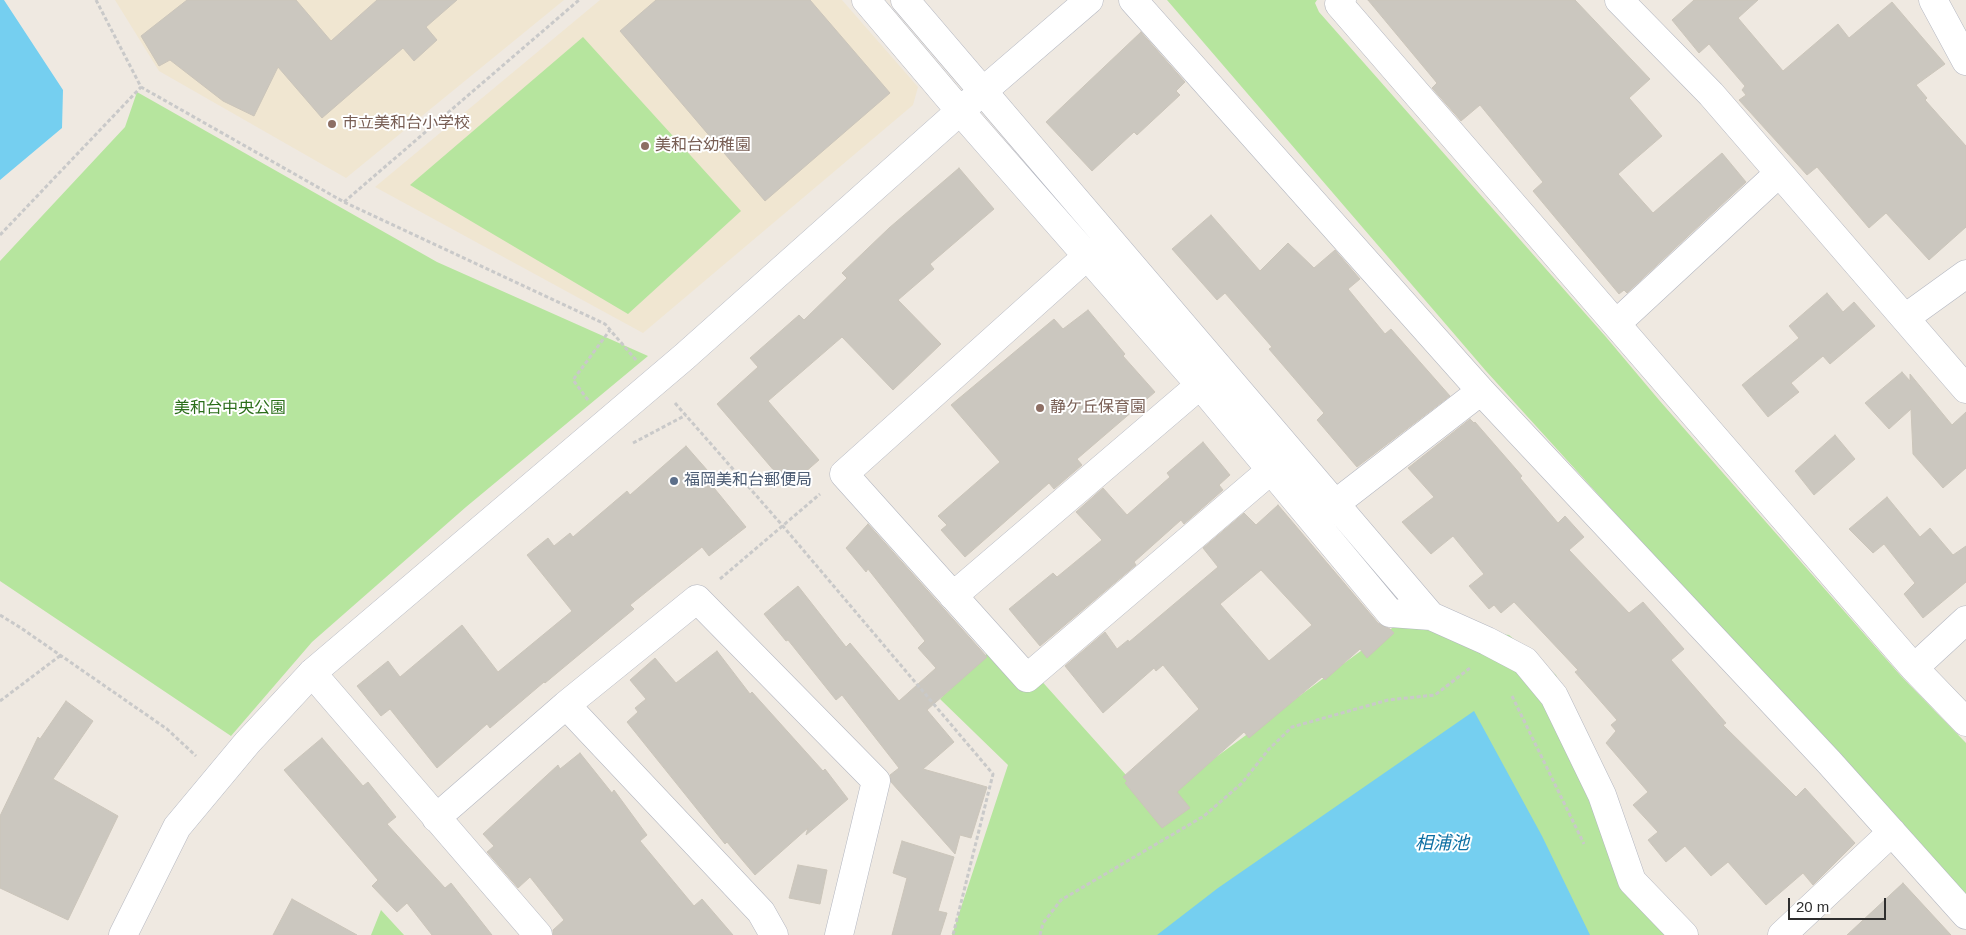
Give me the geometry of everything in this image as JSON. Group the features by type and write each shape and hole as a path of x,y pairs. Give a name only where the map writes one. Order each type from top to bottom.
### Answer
{"street":[{"path":"866,0 1086,257 1200,385 1390,613 1430,616 1487,641 1525,661 1554,696 1602,795 1632,881 1684,935"},
{"path":"905,0 1430,616"},
{"path":"123,935 177,827 219,777 312,674 606,424 960,111 1089,0"},
{"path":"1134,0 1481,391 1822,755 1966,915"},
{"path":"1342,0 1339,4 1914,668 1966,722"},
{"path":"1619,0 1711,94 1966,389"},
{"path":"1933,0 1966,62"},
{"path":"1616,324 1779,173"},
{"path":"1086,257 844,474 1027,678 1271,470"},
{"path":"1905,318 1966,274"},
{"path":"953,596 1200,385"},
{"path":"1335,504 1481,391"},
{"path":"436,818 566,704 697,599 876,782 839,935"},
{"path":"1914,668 1966,620"},
{"path":"312,674 538,935"},
{"path":"566,704 761,912 774,935"},
{"path":"1782,935 1892,832"}],"path":[{"path":"96,0 141,87 344,202 605,324 642,366"},
{"path":"344,202 579,0"},
{"path":"0,235 141,87"},
{"path":"606,424 573,380 610,330"},
{"path":"673,401 782,525 993,774 953,935"},
{"path":"742,558 844,474"},
{"path":"0,615 167,729 219,777"},
{"path":"1040,935 1043,923 1061,900 1204,816 1242,783 1270,749 1292,727 1388,700 1436,695 1476,664 1503,650 1506,683 1585,846"},
{"path":"0,702 61,655"}],"shaded area":[{"name":"市立美和台小学校","path":"115,0 564,0 346,178 159,71"},
{"name":"美和台幼稚園","path":"600,0 842,0 918,87 913,105 643,333 375,187"}],"green space":[{"path":"1167,0 1317,0 1315,3 1319,12 1606,337 1901,676 1966,743 1966,896 1486,371"},
{"path":"583,37 741,211 628,314 410,185"},
{"name":"美和台中央公園","path":"137,92 437,262 648,356 466,507 312,642 231,736 0,581 0,261 125,127"},
{"path":"1399,623 1509,635 1556,675 1640,873 1699,935 952,935 1008,765 940,699 1003,638 1152,804"},
{"path":"381,910 404,935 371,935"}],"water":[{"path":"0,0 4,0 63,90 62,128 0,180"},
{"name":"相浦池","path":"1474,711 1542,836 1590,935 1157,935 1218,888"}],"building":[{"path":"187,0 296,0 331,41 377,0 457,0 426,27 437,40 414,61 403,48 322,118 278,67 254,116 223,101 170,60 159,66 141,36"},
{"path":"656,0 810,0 890,93 765,201 620,31"},
{"path":"1368,0 1575,0 1650,79 1629,98 1662,136 1618,174 1653,213 1722,153 1746,182 1627,293 1624,290 1619,294 1533,191 1543,182 1480,105 1461,121 1432,88 1437,83"},
{"path":"1694,0 1758,0 1738,18 1783,71 1838,24 1849,38 1892,2 1945,64 1916,85 1927,98 1925,100 1966,146 1966,227 1929,260 1886,213 1869,228 1817,167 1807,175 1739,100 1746,95 1742,90 1745,86 1709,44 1699,53 1672,20"},
{"path":"1141,32 1185,82 1176,91 1180,95 1137,135 1134,132 1092,171 1046,122"},
{"path":"959,168 994,209 930,264 934,269 898,300 941,344 893,390 842,337 768,401 819,460 788,487 717,404 758,367 750,358 799,315 804,320 847,278 842,273 889,228"},
{"path":"1211,215 1260,271 1288,243 1314,268 1335,250 1360,279 1348,289 1385,334 1391,329 1450,396 1357,467 1317,420 1324,413 1269,349 1272,347 1225,293 1217,300 1172,249"},
{"path":"1827,293 1843,312 1854,302 1875,326 1830,364 1823,356 1791,383 1799,392 1768,417 1742,385 1799,338 1789,326"},
{"path":"1088,310 1125,354 1123,356 1155,392 1077,459 1082,465 1054,489 1049,483 965,557 941,530 947,525 938,516 1000,462 951,405 1054,319 1063,329"},
{"path":"1902,372 1910,381 1910,374 1952,425 1966,412 1966,468 1943,488 1913,454 1911,409 1889,429 1865,403"},
{"path":"1470,419 1475,422 1522,476 1520,478 1558,523 1565,516 1584,537 1569,550 1629,613 1643,602 1684,649 1671,660 1726,723 1723,725 1796,797 1805,788 1855,843 1813,885 1803,873 1766,905 1728,862 1711,876 1685,846 1666,862 1648,840 1658,832 1633,805 1648,792 1606,743 1616,731 1611,725 1617,720 1575,672 1578,670 1514,602 1501,613 1494,605 1489,609 1469,586 1484,574 1453,536 1431,554 1402,522 1434,497 1408,468"},
{"path":"1835,435 1855,459 1814,495 1795,471"},
{"path":"1203,442 1230,475 1219,485 1223,490 1184,524 1181,520 1134,562 1136,565 1040,646 1009,609 1053,573 1057,577 1102,540 1076,512 1103,488 1127,515 1170,477 1167,473"},
{"path":"686,446 715,479 710,483 746,527 709,556 702,547 630,605 634,609 490,728 487,724 437,768 390,709 381,716 357,686 388,661 400,677 462,625 498,672 572,611 527,555 548,538 554,546 570,533 573,537 627,491 630,495"},
{"path":"1887,497 1920,537 1930,528 1953,555 1966,546 1966,582 1923,618 1904,594 1915,583 1884,544 1873,553 1849,529"},
{"path":"1278,505 1378,623 1394,633 1367,658 1360,649 1325,680 1322,677 1249,738 1244,732 1177,792 1190,808 1162,828 1125,783 1127,781 1123,777 1199,709 1163,665 1156,671 1154,668 1103,713 1065,666 1105,632 1117,649 1128,640 1129,642 1218,567 1203,548 1244,513 1256,525","holes":["1261,570 1312,625 1269,661 1220,604"]},
{"path":"868,524 987,657 927,710 954,742 923,769 987,787 971,838 960,835 955,854 891,782 890,775 899,768 842,695 836,700 788,640 786,641 764,614 798,586 846,647 850,643 899,701 936,668 918,648 925,641 868,569 866,572 846,548"},
{"path":"717,651 750,694 752,692 823,771 825,769 848,799 806,835 808,828 755,875 727,842 725,844 627,722 638,712 635,708 646,699 630,680 655,658 676,683"},
{"path":"66,701 93,721 53,779 118,816 68,920 0,888 0,816 38,737 40,739"},
{"path":"322,738 363,786 368,782 396,817 387,824 445,888 451,883 492,935 432,935 407,903 397,912 372,886 378,880 284,770"},
{"path":"580,753 612,793 614,790 647,835 640,841 694,906 702,899 733,935 553,935 553,930 564,920 530,877 518,888 487,852 494,846 483,834 558,765 560,769"},
{"path":"902,841 954,857 938,911 947,913 940,935 892,935 907,878 893,873"},
{"path":"798,865 827,870 820,904 789,898"},
{"path":"1903,883 1951,935 1847,935"},
{"path":"292,899 357,935 273,935"}],"place":[{"name":"市立美和台小学校","path":"332,124"},
{"name":"美和台幼稚園","path":"645,146"},
{"name":"静ケ丘保育園","path":"1040,408"},
{"name":"福岡美和台郵便局","path":"674,481"}]}
